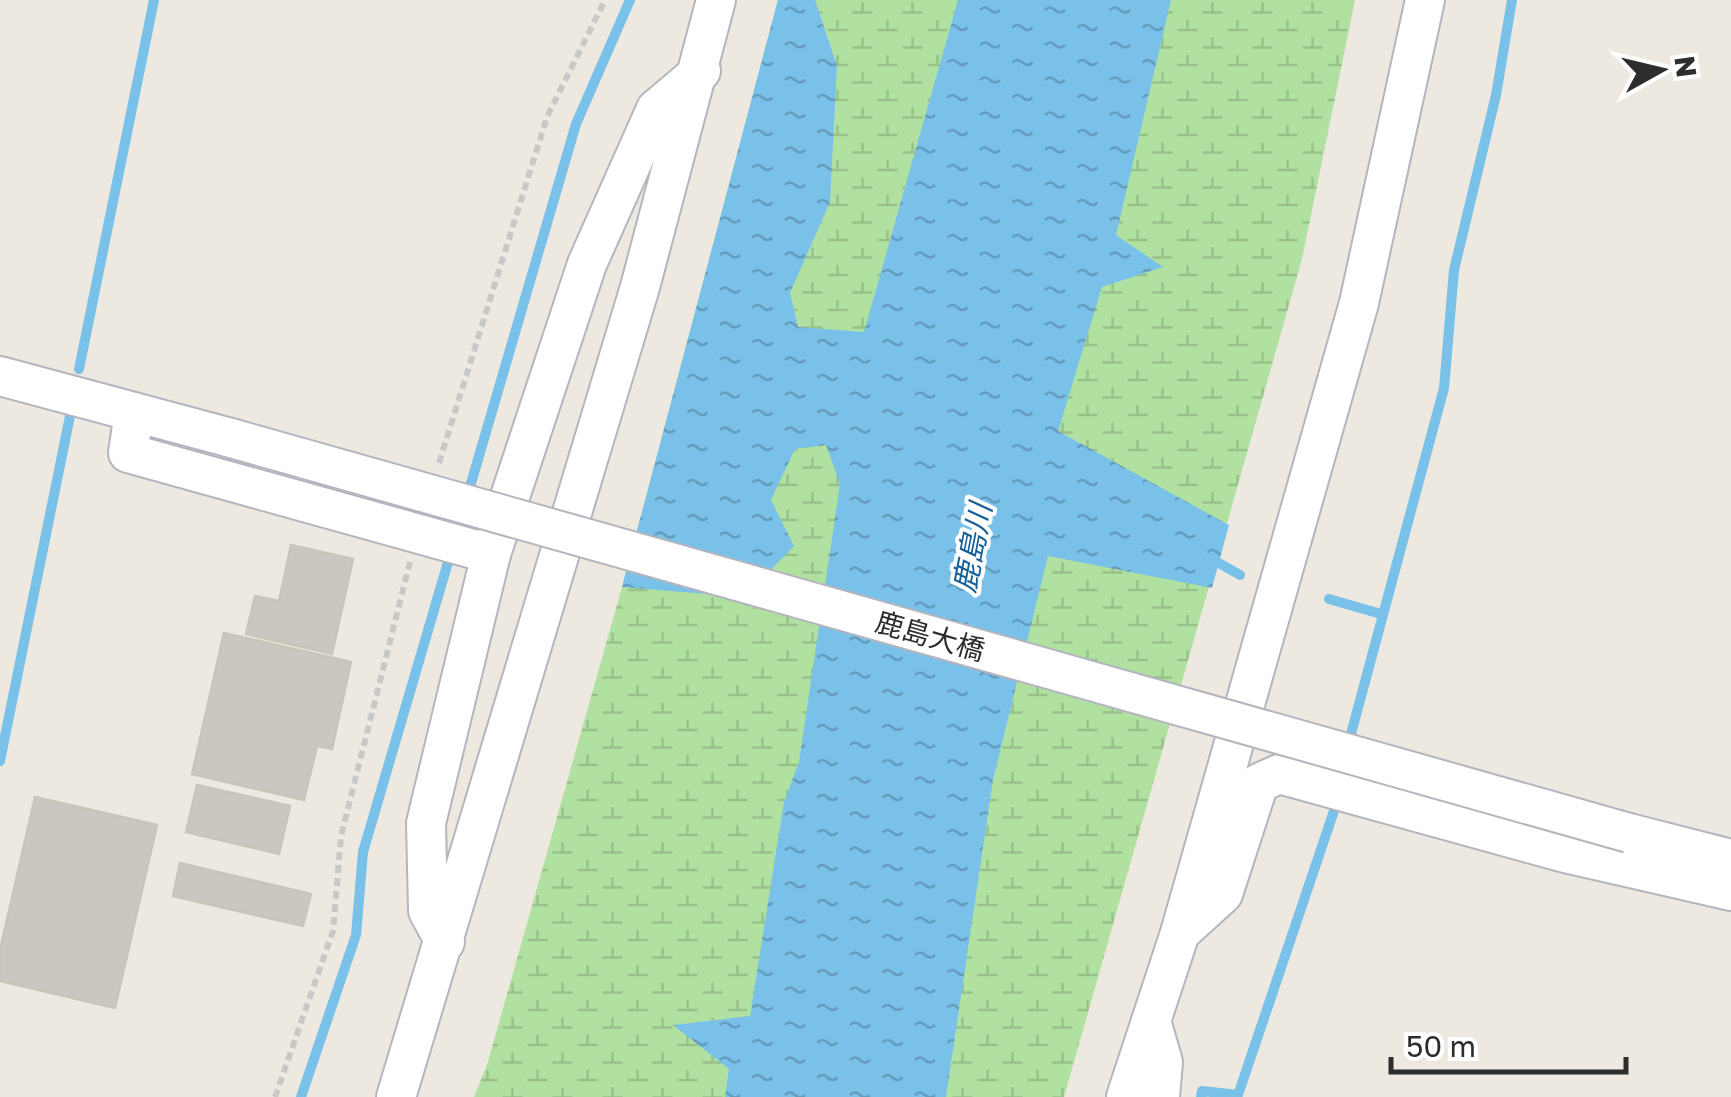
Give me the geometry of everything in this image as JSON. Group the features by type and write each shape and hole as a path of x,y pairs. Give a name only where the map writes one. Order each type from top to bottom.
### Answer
{"street":[{"path":"396,1097 700,71 716,0"},
{"path":"1126,1097 1180,933 1359,303 1425,0"},
{"path":"445,942 428,911 426,822 483,551 587,264 656,109 700,71"},
{"name":"鹿島大橋","path":"0,376 1628,834 1731,859"},
{"path":"134,412 128,453 483,551"},
{"path":"1180,933 1223,894 1259,784 1279,774 1566,853 1731,891"},
{"path":"1151,1019 1163,1062 1160,1097"}],"path":[{"path":"435,476 547,117 606,0"},
{"path":"275,1097 334,931 341,836 417,533"}],"green space":[{"path":"778,0 1032,0 809,1097 474,1097 487,1065 622,587"},
{"path":"1115,0 1355,0 1302,259 1064,1097 903,1097"}],"water":[{"name":"鹿島川","path":"778,0 815,0 837,66 830,202 790,293 798,327 864,332 958,0 1171,0 1116,235 1163,267 1102,287 1058,431 1229,525 1212,588 1048,556 993,780 946,1097 725,1097 729,1069 673,1025 750,1016 784,802 799,762 840,484 826,445 795,449 771,500 794,546 744,597 622,587"}],"building":[{"path":"291,545 353,559 332,654 246,634 255,596 279,601"},
{"path":"224,633 351,662 332,749 317,746 304,800 192,774"},
{"path":"197,785 290,806 279,854 186,832"},
{"path":"35,797 157,825 115,1008 0,981 0,950"},
{"path":"180,863 311,894 303,926 173,896"}],"waterway":[{"path":"79,369 154,0"},
{"path":"467,497 576,124 630,0"},
{"path":"1348,745 1444,388 1454,270 1496,95 1512,0"},
{"path":"0,761 70,416"},
{"path":"301,1097 356,935 363,852 451,552"},
{"path":"1210,558 1240,575"},
{"path":"1329,599 1381,614"},
{"path":"1201,1097 1202,1091 1238,1095 1339,796"}]}
